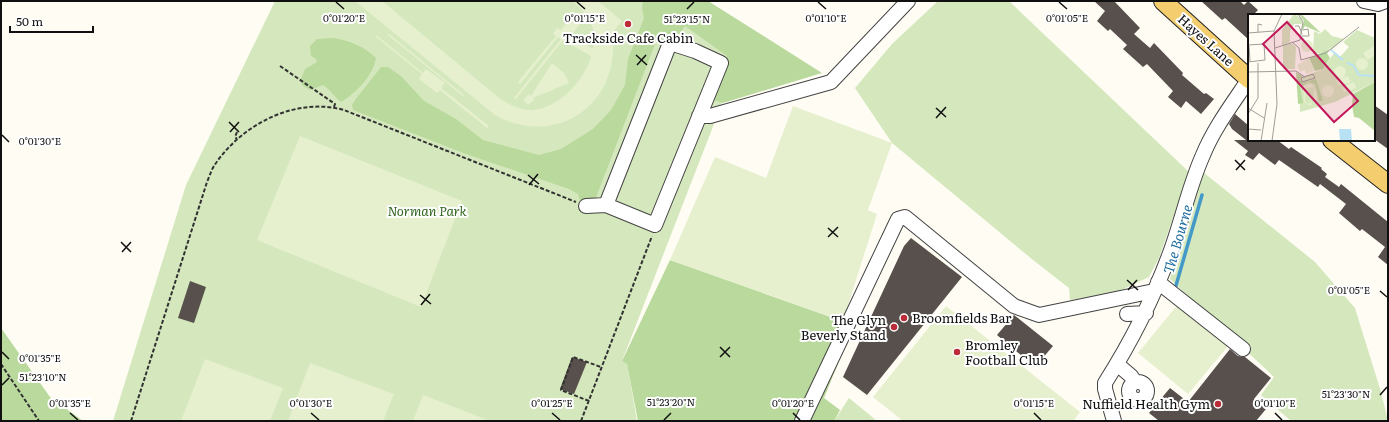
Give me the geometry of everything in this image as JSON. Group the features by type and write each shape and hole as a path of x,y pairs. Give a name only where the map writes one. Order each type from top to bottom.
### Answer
{"main road":[{"name":"Hayes Lane","path":"1163,1 1248,78"},
{"path":"1333,141 1388,184"}],"street":[{"path":"699,116 710,116 831,82 908,1"},
{"path":"1364,1 1378,4 1386,1"},
{"path":"586,206 606,205 655,225 721,63 695,51 670,43 606,205"},
{"path":"1114,421 1105,384 1146,313 1170,254 1203,154 1224,117 1248,81"},
{"path":"802,421 898,219 905,217 1014,306 1039,315 1156,286 1243,349"},
{"path":"1127,314 1146,313"},
{"path":"1117,364 1131,376 1135,382"}],"path":[{"path":"280,66 334,104 334,107"},
{"path":"131,421 207,182 216,163 237,140 253,127 286,111 309,106 334,107 586,206"},
{"path":"237,132 235,137 237,140"},
{"path":"581,421 600,367 655,225"},
{"path":"588,401 561,390 573,357 600,367"},
{"path":"1,364 39,421"}],"green space":[{"name":"Norman Park","path":"275,1 665,1 740,57 622,361 627,363 637,421 113,421 186,185"},
{"path":"355,1 382,1 498,97 514,106 528,110 543,108 561,98 577,83 588,65 591,56 563,40 515,100 514,98 561,39 558,37 520,84 518,82 556,36 553,34 557,28 561,30 574,14 583,20 573,33 571,31 568,34 593,49 593,28 583,11 573,1 598,1 622,21 612,33 612,58 607,80 596,99 580,113 562,122 541,126 518,124 495,115"},
{"path":"643,1 708,1 822,73 723,103 711,99 727,56 685,26 677,37 660,31 595,200 587,203 580,201 578,194 569,189 466,154 353,110 352,105 355,100 381,67 388,67 402,77 424,101 456,119 483,140 539,155 561,149 593,129 611,110 625,85 628,59 644,18 642,8"},
{"path":"938,1 1009,1 1189,172 1159,258 1149,277 1111,295 1070,300 1069,288 892,143 855,88 892,44"},
{"path":"389,34 464,95 463,96 388,35"},
{"path":"376,35 423,73 426,69 445,83 441,88 489,126 487,128 440,90 437,93 419,79 422,74 375,36"},
{"path":"333,38 345,40 356,45 376,58 368,77 358,89 341,102 323,85 310,90 302,85 301,79 305,69 317,62 316,59 311,56 310,46 317,39"},
{"path":"552,63 564,73 569,83 533,98 534,100 528,105 523,100 529,94 531,96"},
{"path":"793,106 892,143 868,210 877,214 843,321 670,260 715,157 766,178"},
{"path":"300,136 462,201 421,307 257,240"},
{"path":"1203,172 1315,262 1355,308 1381,392 1388,421 1291,421 1261,395 1274,377 1170,279"},
{"path":"670,260 842,321 855,322 824,398 840,410 834,421 638,421 627,364 622,361"},
{"path":"1179,303 1229,345 1188,394 1138,353"},
{"name":"Bromley Football Club","path":"946,306 1080,412 1073,421 903,421 873,397"},
{"path":"1,328 50,397 83,421 1,421"},
{"path":"205,359 283,388 270,421 181,421"},
{"path":"310,363 394,394 383,421 288,421"},
{"path":"423,395 490,421 413,421"},
{"path":"849,398 877,421 834,421"}],"building":[{"path":"1094,1 1114,1 1140,28 1134,34 1150,48 1154,43 1183,73 1182,75 1204,94 1206,93 1214,99 1201,114 1186,101 1181,108 1168,97 1173,91 1147,64 1143,67 1123,49 1127,45 1110,29 1108,31 1097,21 1105,11"},
{"path":"1201,1 1240,1 1244,5 1248,1 1258,10 1254,14 1248,14 1248,39 1225,18 1222,20"},
{"path":"1375,106 1388,115 1388,149 1375,140"},
{"path":"1235,114 1248,125 1248,141 1278,141 1289,149 1291,147 1322,168 1321,169 1327,174 1325,177 1339,187 1341,184 1388,222 1388,265 1378,257 1385,247 1362,229 1360,231 1339,213 1346,204 1320,184 1318,187 1279,160 1275,165 1259,153 1253,160 1245,155 1248,151 1234,140 1246,140 1232,129 1229,124"},
{"name":"The Glyn Beverly Stand","path":"911,238 962,277 867,395 843,377 904,246"},
{"path":"190,281 206,287 194,323 178,318"},
{"path":"1014,315 1053,346 1035,367 997,335"},
{"path":"1230,349 1238,356 1245,357 1271,378 1254,399 1266,409 1256,421 1159,421 1149,413 1170,388 1188,402"},
{"path":"572,357 587,362 574,394 560,389"}],"waterway":[{"name":"The Bourne","path":"1175,289 1202,195"}],"place":[{"name":"Trackside Cafe Cabin","path":"628,24"},
{"name":"Broomfields Bar","path":"904,318"},
{"name":"The Glyn Beverly Stand","path":"894,327"},
{"name":"Bromley Football Club","path":"957,352"},
{"name":"Nuffield Health Gym","path":"1218,404"}]}
